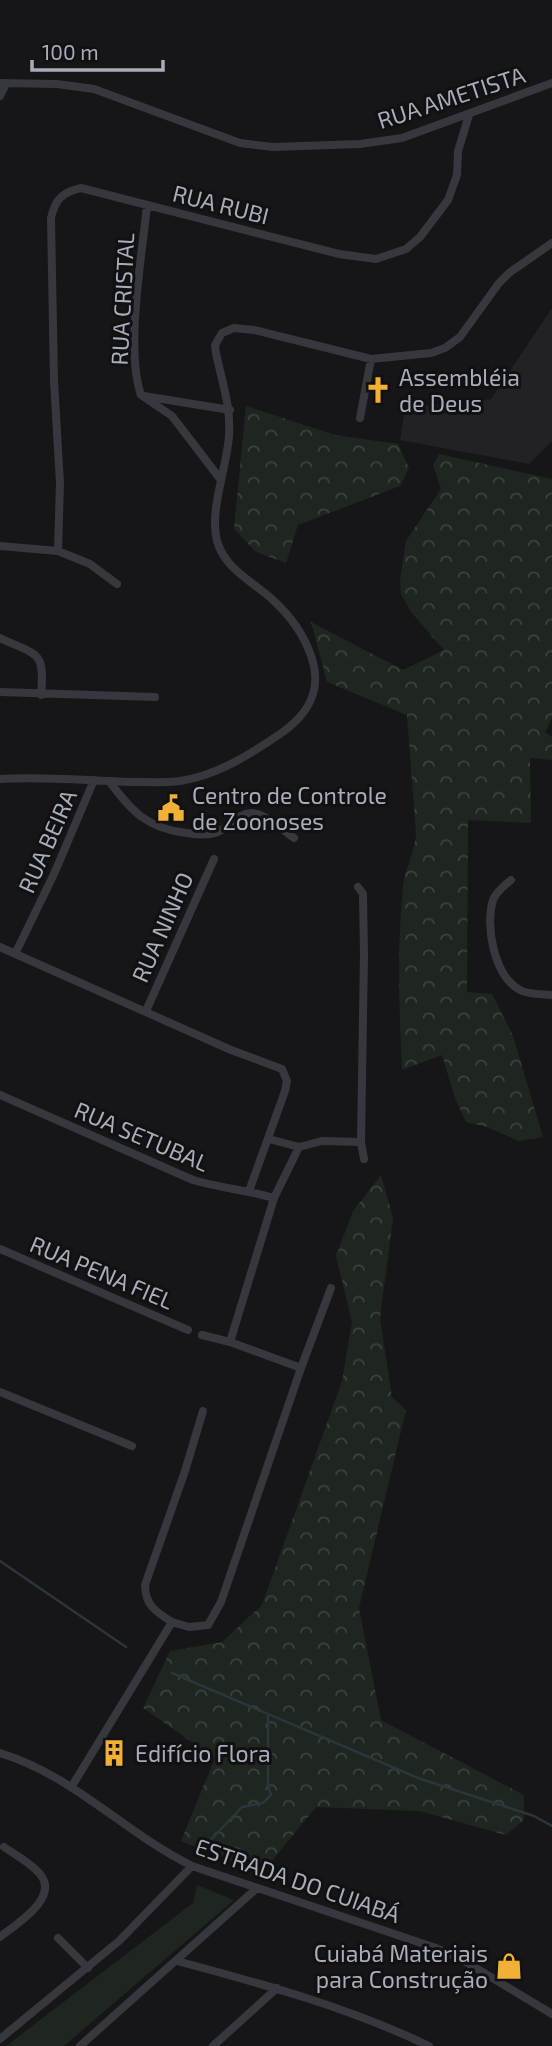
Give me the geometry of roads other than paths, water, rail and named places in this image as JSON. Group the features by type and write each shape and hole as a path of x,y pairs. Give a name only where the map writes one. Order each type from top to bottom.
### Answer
{"street":[{"name":"RUA AMETISTA","path":"0,96 3,84 57,84 94,89 257,146 380,142 401,138 552,83"},
{"name":"RUA RUBI","path":"58,551 60,483 54,381 51,218 54,203 61,195 81,188 360,258 376,259 406,249 420,237 448,200 457,175 458,151 469,115"},
{"name":"RUA CRISTAL","path":"141,395 135,368 135,330 148,205"},
{"path":"0,779 179,781 222,769 244,758 290,726 304,714 311,703 314,671 304,640 274,601 232,567 220,547 216,531 221,480 227,456 230,410 215,345 218,337 228,330 254,330 371,359 414,356 446,348 460,337 509,272 552,243"},
{"path":"360,418 371,359"},
{"path":"141,395 230,410"},
{"path":"141,395 172,416 221,480"},
{"path":"0,545 58,551 90,564 117,584"},
{"path":"0,638 35,655 41,661 41,695"},
{"path":"0,692 155,697"},
{"name":"RUA BEIRA","path":"15,954 54,874 94,780"},
{"path":"109,781 133,810 161,828 200,835 214,833 245,814 252,813 265,818 294,838"},
{"name":"RUA NINHO","path":"146,1011 214,859"},
{"path":"511,880 493,899 490,928 494,951 514,986 522,991 552,995"},
{"path":"358,887 363,894 361,1142 364,1160"},
{"path":"0,947 231,1050 282,1069 287,1081 249,1191"},
{"name":"RUA SETUBAL","path":"0,1095 193,1180 274,1198"},
{"path":"268,1139 299,1147 322,1141 361,1142"},
{"path":"230,1342 274,1198 299,1147"},
{"name":"RUA PENA FIEL","path":"0,1250 188,1331"},
{"path":"203,1411 145,1585 148,1603 156,1611 172,1622 189,1627 208,1625 221,1602 331,1288"},
{"path":"202,1335 230,1342 301,1368"},
{"path":"0,1392 132,1446"},
{"path":"72,1786 172,1622"},
{"name":"ESTRADA DO CUIABÁ","path":"0,1753 38,1768 72,1786 172,1856 192,1866 408,1938 461,1959 552,2014"},
{"path":"0,1937 39,1904 46,1885 33,1867 4,1847"},
{"path":"0,2039 88,1968 144,1918 192,1866"},
{"path":"80,2046 257,1888"},
{"path":"58,1938 88,1968"},
{"path":"177,1961 277,1988 342,2010 429,2046"},
{"path":"213,2046 277,1988"}],"waterway":[{"path":"0,1561 126,1647"},
{"path":"172,1673 418,1778 534,1816 552,1826"},
{"path":"201,1850 242,1807 263,1803 271,1795 268,1786 268,1716"}],"place":[{"name":"Assembléia de Deus","path":"378,390"},
{"name":"Centro de Controle de Zoonoses","path":"171,808"},
{"name":"Edifício Flora","path":"114,1753"},
{"name":"Cuiabá Materiais para Construção","path":"509,1966"}]}
